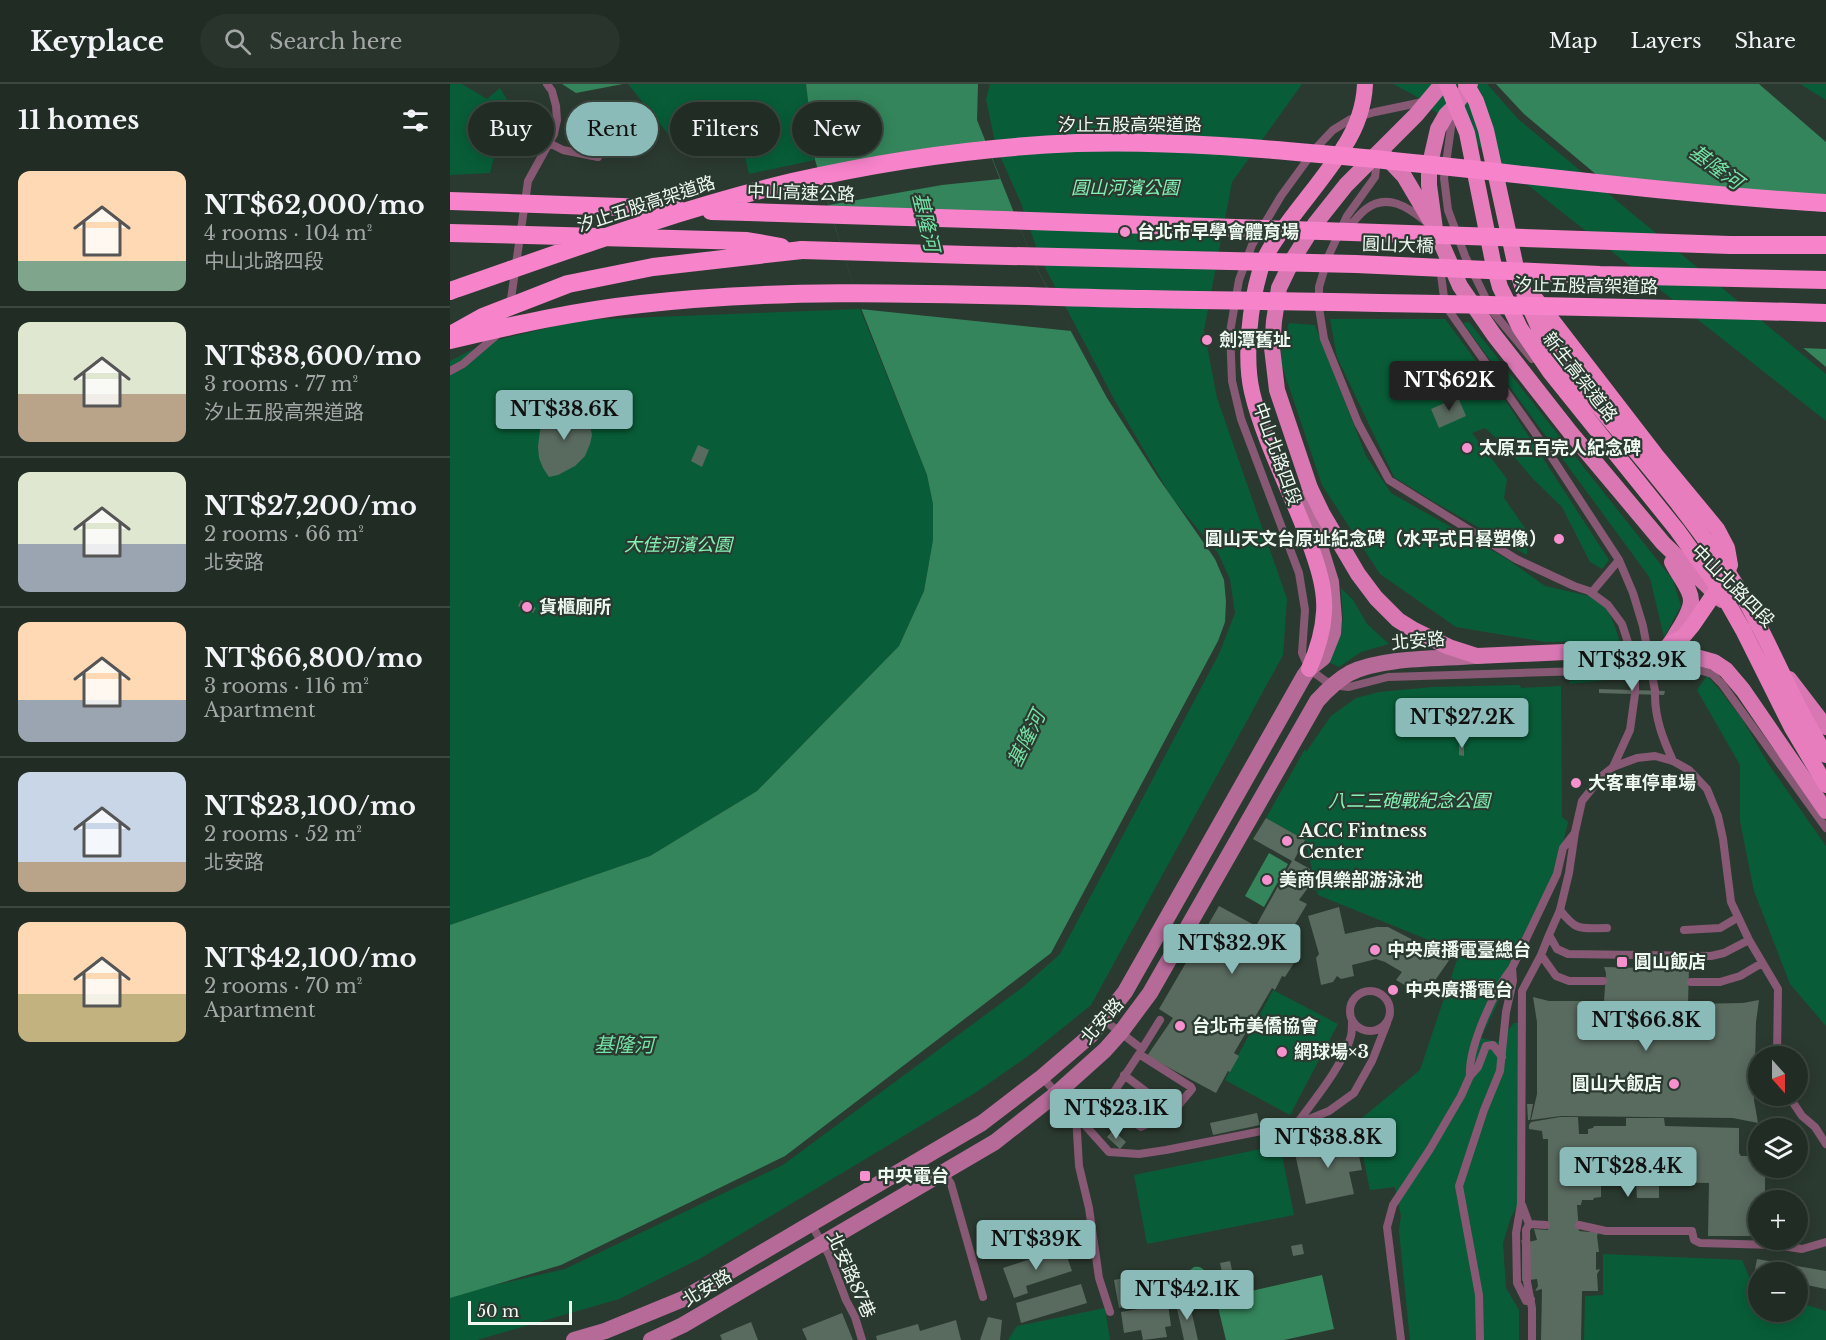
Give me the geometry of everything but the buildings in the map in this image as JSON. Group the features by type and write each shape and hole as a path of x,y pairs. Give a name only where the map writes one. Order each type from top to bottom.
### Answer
{"highway":[{"path":"1309,669 1316,654 1322,630 1324,610 1321,582 1315,557 1262,425 1252,391 1248,357 1254,295 1260,268 1272,244 1355,131 1363,110 1365,84"},
{"name":"新生高架道路","path":"1468,84 1486,130 1515,262 1529,308 1546,340 1558,358 1697,528 1721,562 1759,626 1826,755"},
{"name":"新生高架道路","path":"1443,85 1467,132 1493,262 1500,287 1520,328 1550,372 1677,530 1721,591 1792,728 1826,785"},
{"name":"汐止五股高架道路","path":"450,291 682,212 791,182 876,165 955,154 1076,143 1160,143 1269,149 1743,199 1826,203"},
{"name":"中山高速公路","path":"450,201 971,219"},
{"name":"圓山大橋","path":"971,219 1730,245 1826,245"},
{"path":"450,233 747,241 802,250"},
{"path":"450,335 483,317 568,284 653,267 802,250"},
{"name":"圓山大橋","path":"802,250 1356,264 1612,275 1826,280"},
{"path":"1515,262 1537,303 1717,529 1729,555 1721,583 1682,638 1664,649"},
{"name":"汐止五股高架道路","path":"450,340 523,323 640,304 770,294 913,294 1826,313"}],"main road":[{"name":"中山北路四段","path":"1468,84 1438,129 1429,168 1435,229 1460,286 1570,432 1662,543 1721,583 1755,634 1826,727"},
{"name":"中山北路四段","path":"1443,85 1346,185 1315,224 1293,259 1279,288 1274,321 1272,348 1277,390 1310,488 1322,513 1358,574 1398,620 1449,647 1477,656 1588,651"},
{"path":"1378,152 1393,163 1404,176 1435,229"},
{"name":"北安路","path":"574,1340 616,1327 682,1299 982,1123 1042,1077 1104,1020 1125,992 1309,669 1323,658 1333,633 1331,582 1308,505 1310,488"},
{"path":"1662,543 1684,580 1692,600 1686,619 1664,649 1678,657 1696,657 1714,662 1726,670 1743,690 1826,811"},
{"name":"北安路","path":"651,1340 683,1325 995,1142 1056,1094 1105,1050 1149,993 1317,701 1331,685 1349,674 1377,664 1477,656"}],"lane":[{"path":"546,84 554,98 557,120 554,134"},
{"name":"中山北路四段","path":"1309,669 1302,653 1305,610 1299,573 1241,419 1232,381 1230,332 1239,280 1252,245 1281,196 1316,148 1333,130 1351,119 1427,101"},
{"path":"1455,105 1448,138 1444,178 1448,210 1465,256 1492,311 1680,540 1721,583"},
{"path":"554,146 563,150 598,157"},
{"path":"1378,152 1374,177 1347,216 1328,257 1319,287 1319,308 1324,339 1358,423 1389,480 1516,559 1592,592 1608,605 1622,624 1635,664 1635,692 1629,730 1613,767"},
{"path":"450,371 464,364 507,326 528,181 542,156"},
{"path":"1339,234 1365,210 1378,202 1395,202 1409,208 1435,229 1445,305 1547,450 1619,560 1644,626 1658,724 1673,761"},
{"path":"1592,592 1619,560"},
{"path":"1309,669 1331,685 1349,687 1388,677 1585,671"},
{"path":"1696,669 1712,674 1722,684 1826,828"},
{"path":"1531,1299 1526,1301 1517,1283 1516,1233 1521,1204 1522,991 1541,955 1560,910 1582,801 1603,775 1613,767 1636,758 1655,756 1673,761 1689,770 1707,789 1724,839 1731,902 1737,918 1778,989 1777,1046"},
{"path":"1470,1076 1469,1063 1476,1038 1503,979 1512,968 1557,874 1563,848 1575,832"},
{"path":"1560,910 1571,924 1578,928 1607,928"},
{"path":"1684,930 1720,928 1737,918"},
{"path":"1549,935 1557,949 1568,954 1711,956 1724,953 1749,940"},
{"path":"1541,955 1556,976 1569,981 1603,981"},
{"path":"1691,982 1720,982 1740,976 1762,963"},
{"path":"1480,1340 1479,1295 1459,1186 1484,1110 1500,1071 1506,1012 1513,981 1512,968"},
{"path":"1042,1077 1109,1152 1139,1154 1297,1124 1329,1111 1354,1093 1372,1061 1387,1023 1390,1010 1385,998 1380,994 1367,991 1351,1002 1349,1016 1356,1028 1369,1032 1382,1028 1387,1023"},
{"path":"1104,1020 1142,1049 1161,1020"},
{"path":"1297,1124 1342,1057 1351,1036 1352,1022"},
{"path":"1401,1340 1387,1227 1393,1205 1430,1149 1470,1076 1478,1067 1486,1046 1493,1045 1502,1057"},
{"path":"1139,1054 1191,1087 1191,1092 1173,1112 1141,1127 1106,1104 1139,1054"},
{"path":"1124,1075 1173,1112"},
{"path":"1795,1106 1802,1116 1815,1127 1826,1144"},
{"path":"1076,1115 1078,1166 1089,1208 1099,1278 1110,1312"},
{"path":"944,1173 951,1184 983,1297"},
{"path":"1521,1204 1529,1224 1526,1230 1527,1282 1531,1299 1532,1340"},
{"name":"北安路87巷","path":"810,1223 829,1255 862,1340"},
{"path":"1529,1224 1546,1225"},
{"path":"1579,1225 1605,1231 1692,1231 1694,1240 1700,1243 1774,1245 1802,1249 1826,1242"}],"green space":[{"path":"450,84 462,84 487,99 500,88 510,102 468,102 468,156 494,156 490,173 450,175"},
{"path":"628,84 806,84 808,102 792,102 792,156 815,156 815,160 749,174 745,156 780,156 780,102 670,102 670,136 658,121 658,102 642,102"},
{"name":"圓山河濱公園","path":"990,84 1302,84 1232,182 1204,330 1217,398 1287,599 1283,655 1091,1005 1028,1056 975,1093 701,1258 619,1299 477,1340 450,1340 450,1295 565,1269 783,1165 1023,987 1060,954 1219,654 1235,613 1230,579 1218,553 1172,498 1114,399 1040,258 1021,203 996,147 986,99"},
{"path":"1393,84 1487,84 1518,119 1826,374 1826,421 1414,95"},
{"path":"1800,84 1826,84 1826,100"},
{"name":"大佳河濱公園","path":"860,309 927,475 933,504 933,540 924,591 899,646 757,791 650,856 450,925 450,361 485,343 580,320"},
{"path":"1330,319 1445,319 1509,406 1609,560 1602,569 1590,562 1562,507 1485,428 1472,433 1507,479 1504,498 1527,531 1527,555 1394,477 1337,357"},
{"path":"1469,322 1673,580 1681,606 1664,637 1650,578 1463,323"},
{"path":"1289,323 1315,325 1366,456 1391,493 1507,559 1545,586 1603,599 1618,637 1625,678 1570,684 1569,681 1585,677 1588,641 1546,642 1456,627 1380,574 1322,485 1279,357"},
{"path":"1341,588 1353,600 1367,624 1389,644 1361,652 1339,667 1329,662 1343,619"},
{"path":"1707,676 1742,719 1769,765 1826,846 1826,1026 1790,984 1754,891 1740,821 1740,765 1697,690"},
{"name":"八二三砲戰紀念公園","path":"1520,685 1521,688 1561,686 1562,817 1568,822 1552,888 1481,1038 1498,1042 1514,1023 1518,1023 1521,1200 1511,1217 1503,1243 1506,1288 1519,1310 1519,1340 1410,1340 1399,1230 1401,1216 1395,1187 1370,1190 1356,1123 1420,1070 1460,951 1318,895 1317,891 1309,888 1312,869 1305,840 1266,818 1305,749 1306,752 1331,716 1356,698 1379,692 1433,687"},
{"name":"網球場×3","path":"1273,990 1338,1024 1290,1115 1225,1080"},
{"path":"1280,1145 1294,1215 1147,1244 1134,1175"},
{"path":"1603,1254 1742,1260 1748,1274 1748,1322 1808,1322 1808,1305 1826,1311 1826,1340 1584,1340 1585,1296 1603,1295"},
{"path":"1105,1308 1110,1340 1008,1340 1017,1326"}],"water":[{"path":"562,84 623,84 576,93"},
{"name":"基隆河","path":"806,84 978,84 977,120 1034,263 1107,398 1157,476 1215,559 1224,580 1225,622 1218,641 1051,953 785,1156 561,1265 450,1298 450,925 650,856 757,791 899,646 924,591 933,540 933,504 927,475 857,298 815,156 882,156 882,102 808,102"},
{"name":"基隆河","path":"1496,84 1759,84 1826,142 1826,367 1524,114"},
{"name":"美商俱樂部游泳池","path":"1269,853 1288,864 1264,907 1245,896"},
{"path":"1194,1267 1202,1268 1207,1275 1188,1281 1187,1272"},
{"path":"1322,1275 1334,1329 1284,1340 1226,1340 1216,1299"}],"pier":[{"path":"989,151 1000,179 942,185 829,205 821,180"},
{"path":"1617,193 1826,212 1826,349 1802,348"},
{"path":"830,209 1015,215 1034,263 1051,295 855,292"},
{"path":"857,298 1054,299 1071,331 860,309"}],"tunnel":[{"path":"1588,651 1660,652"}],"place":[{"name":"台北市早學會體育場","path":"1125,232"},
{"name":"劍潭舊址","path":"1207,340"},
{"name":"太原五百完人紀念碑","path":"1467,448"},
{"name":"圓山天文台原址紀念碑（水平式日晷塑像）","path":"1559,539"},
{"name":"貨櫃廁所","path":"527,607"},
{"name":"大客車停車場","path":"1576,783"},
{"name":"ACC Fintness Center","path":"1287,841"},
{"name":"美商俱樂部游泳池","path":"1267,880"},
{"name":"中央廣播電臺總台","path":"1375,950"},
{"name":"圓山飯店","path":"1622,962"},
{"name":"中央廣播電台","path":"1393,990"},
{"name":"台北市美僑協會","path":"1180,1026"},
{"name":"網球場×3","path":"1282,1052"},
{"name":"圓山大飯店","path":"1674,1084"},
{"name":"中央電台","path":"865,1176"}]}
